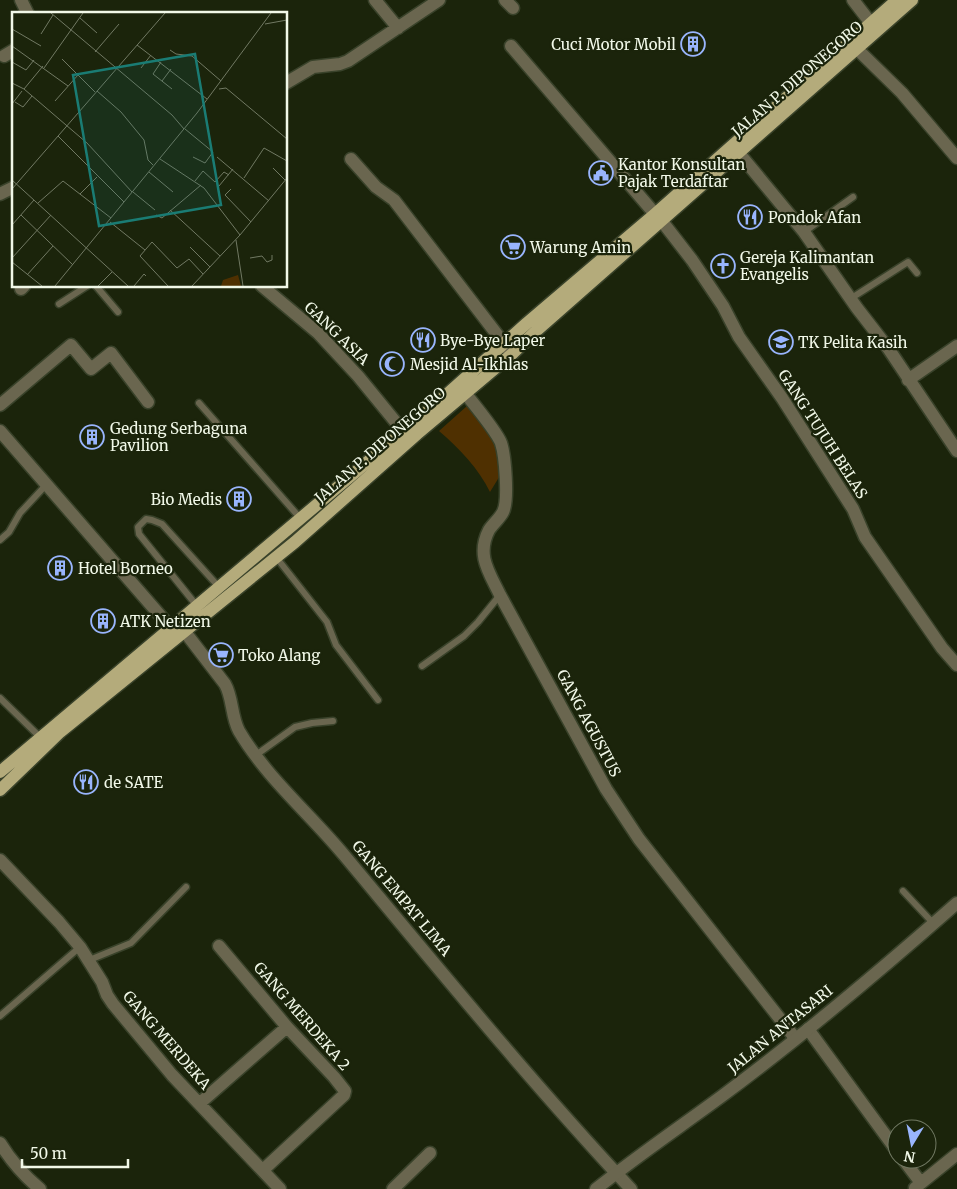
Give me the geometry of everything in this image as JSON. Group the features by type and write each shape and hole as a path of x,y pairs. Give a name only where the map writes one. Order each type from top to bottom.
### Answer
{"main road":[{"name":"JALAN P. DIPONEGORO","path":"0,772 301,519 403,430 508,348 658,217 870,22 897,0"},
{"name":"JALAN P. DIPONEGORO","path":"658,217 738,152 912,0"},
{"name":"JALAN P. DIPONEGORO","path":"0,790 60,732 276,557 465,393 508,348"}],"street":[{"path":"21,0 27,12"},
{"path":"376,0 398,28"},
{"path":"288,82 312,67 340,64 348,61 439,0"},
{"path":"853,0 870,22"},
{"name":"GANG TUJUH BELAS","path":"511,46 658,217 692,260 723,306 739,337 782,398 853,509 865,537 942,648 957,666"},
{"path":"856,48 902,93 957,158"},
{"path":"738,152 804,232 850,299 888,348 957,451"},
{"path":"351,159 376,187 394,200 508,348"},
{"path":"0,194 12,188"},
{"name":"GANG ASIA","path":"264,288 318,334 358,376 403,430"},
{"path":"0,405 71,345 91,369 111,353 148,402"},
{"path":"908,380 957,346"},
{"name":"GANG AGUSTUS","path":"465,393 501,442 506,486 504,511 491,528 483,544 486,565 500,595 606,789 639,839 795,1038"},
{"path":"0,430 171,628"},
{"name":"GANG EMPAT LIMA","path":"185,632 225,684 230,693 239,730 256,754 297,804 343,854 374,893 417,941 524,1071 631,1189"},
{"name":"GANG MERDEKA","path":"0,860 80,947 87,961 102,982 113,1004 172,1075 280,1189"},
{"name":"JALAN ANTASARI","path":"596,1189 723,1096 808,1029 957,903"},
{"name":"GANG MERDEKA 2","path":"218,946 287,1028 345,1091 344,1095 263,1170"},
{"path":"200,1103 287,1028"},
{"path":"808,1029 887,1137"},
{"path":"0,1143 12,1163 40,1189"},
{"path":"393,1189 430,1153"},
{"path":"909,1169 918,1186 957,1154"}],"lane":[{"path":"804,232 853,197"},
{"path":"850,299 908,262 917,273"},
{"path":"59,304 84,288"},
{"path":"98,288 118,312"},
{"path":"199,403 301,519"},
{"path":"0,540 9,532 20,513 46,485"},
{"path":"197,606 139,534 138,527 140,523 146,519 162,524 219,588"},
{"path":"276,557 327,622 336,645 378,700"},
{"path":"422,666 464,636 500,595"},
{"path":"0,698 40,737"},
{"path":"256,754 295,727 333,721"},
{"path":"87,961 131,943 186,886"},
{"path":"902,891 933,924"},
{"path":"0,1016 80,947"}],"shaded area":[{"path":"467,406 486,428 499,450 501,474 490,492 468,459 439,431"}],"place":[{"name":"Cuci Motor Mobil","path":"693,44"},
{"name":"Kantor Konsultan Pajak Terdaftar","path":"601,173"},
{"name":"Pondok Afan","path":"750,217"},
{"name":"Warung Amin","path":"513,247"},
{"name":"Gereja Kalimantan Evangelis","path":"723,266"},
{"name":"Bye-Bye Laper","path":"423,340"},
{"name":"TK Pelita Kasih","path":"781,342"},
{"name":"Mesjid Al-Ikhlas","path":"392,364"},
{"name":"Gedung Serbaguna Pavilion","path":"92,437"},
{"name":"Bio Medis","path":"239,499"},
{"name":"Hotel Borneo","path":"60,568"},
{"name":"ATK Netizen","path":"103,621"},
{"name":"Toko Alang","path":"221,655"},
{"name":"de SATE","path":"86,782"}]}
